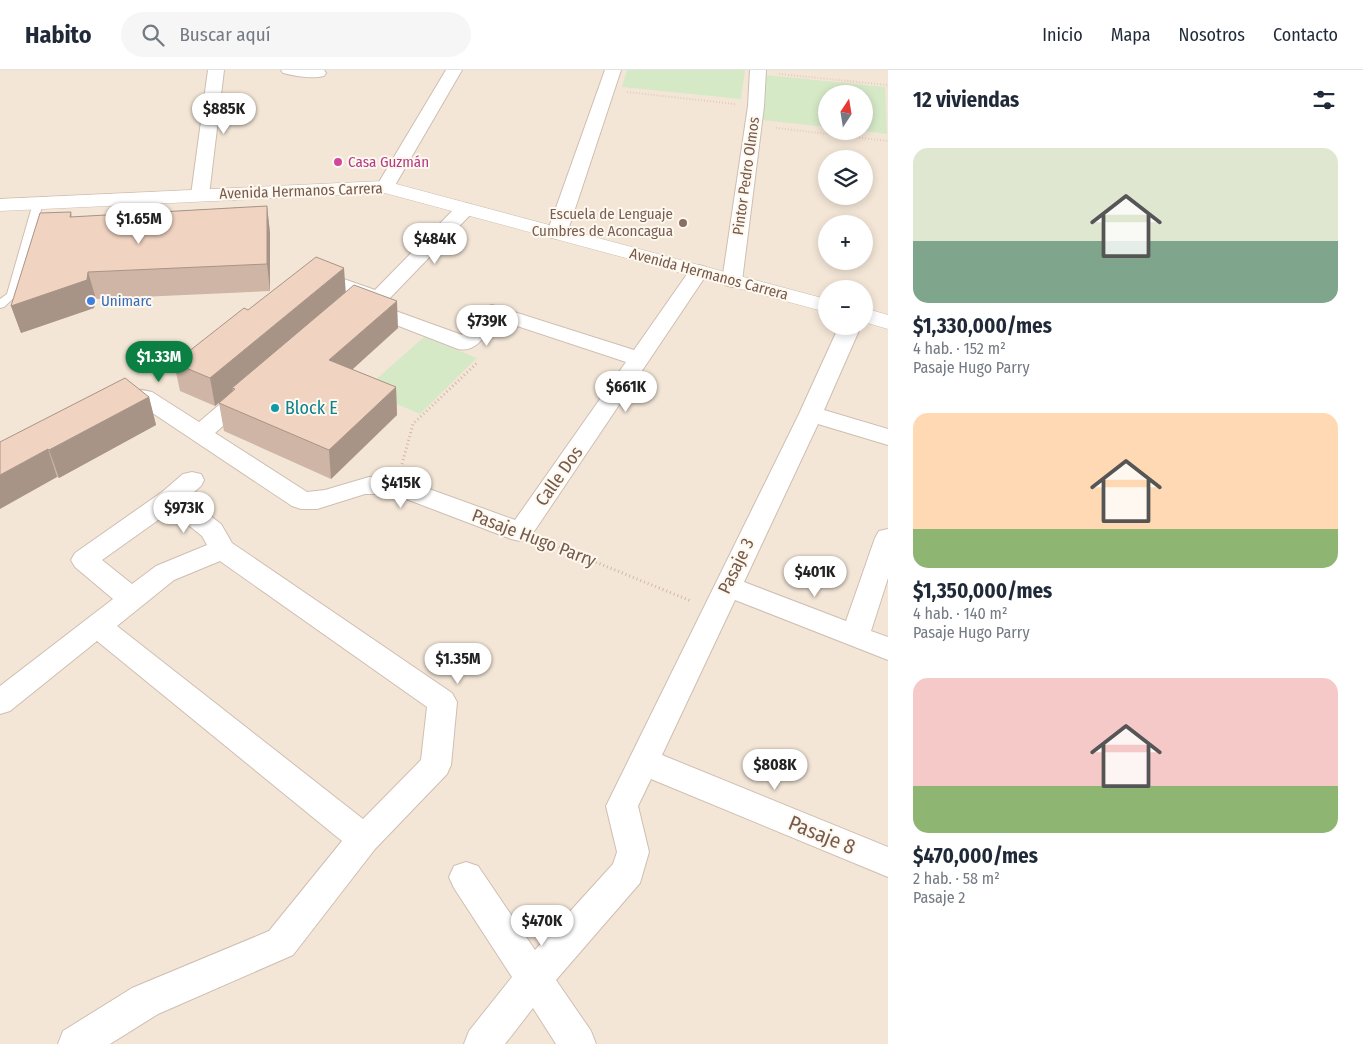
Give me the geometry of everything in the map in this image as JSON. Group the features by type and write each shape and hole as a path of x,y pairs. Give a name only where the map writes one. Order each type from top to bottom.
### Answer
{"street":[{"path":"200,195 216,70"},
{"path":"289,70 318,73"},
{"path":"385,187 454,70"},
{"path":"557,233 613,70"},
{"name":"Pintor Pedro Olmos","path":"732,281 756,106 758,71"},
{"name":"Avenida Hermanos Carrera","path":"0,205 385,187 818,304"},
{"path":"342,311 372,295 465,209"},
{"name":"Calle Dos","path":"520,532 699,271"},
{"path":"321,277 372,295 380,312 466,344 492,312 640,359"},
{"path":"873,318 888,322"},
{"name":"Pasaje 3","path":"533,979 628,872 633,852 622,806 726,586 811,414 846,335"},
{"path":"199,434 267,376"},
{"path":"100,407 128,397 144,396 293,497"},
{"path":"811,414 888,438"},
{"path":"132,599 84,560 171,498 192,480"},
{"name":"Pasaje Hugo Parry","path":"293,497 311,502 366,486 380,484 396,486 520,532"},
{"path":"76,1044 144,1001 281,943 364,839 436,766 442,702 222,549 212,530 171,498"},
{"path":"856,637 888,538"},
{"path":"0,702 165,573 222,549"},
{"path":"726,586 888,649"},
{"path":"98,626 364,839"},
{"name":"Pasaje 8","path":"644,762 888,862"},
{"path":"466,877 578,1044"},
{"path":"482,1044 533,979"}],"lane":[{"path":"0,305 12,294 38,203"}],"path":[{"path":"758,71 888,85"},
{"path":"606,90 756,106"},
{"path":"753,126 888,141"},
{"path":"396,486 413,424 483,357 466,344"},
{"name":"Pasaje Hugo Parry","path":"520,532 715,610"}],"shaded area":[{"path":"0,70 888,70 888,1044 0,1044"}],"green space":[{"path":"627,70 745,70 741,99 622,87"},
{"path":"766,75 865,85 818,85 818,126 761,120"},
{"path":"873,86 885,87 887,134 873,132"},
{"path":"424,337 477,358 420,414 364,390"}],"building":[{"path":"267,206 267,264 88,272 87,280 11,306 40,213 71,212 70,217"},
{"path":"316,257 344,268 210,378 174,363 244,308 248,310"},
{"path":"354,285 397,301 329,360 396,387 329,450 219,403 235,389 232,388"},
{"path":"125,378 149,397 0,475 0,442"}],"place":[{"name":"Casa Guzmán","path":"338,162"},
{"name":"Escuela de Lenguaje Cumbres de Aconcagua","path":"683,223"},
{"name":"Unimarc","path":"91,301"},
{"name":"Block E","path":"275,408"}]}
